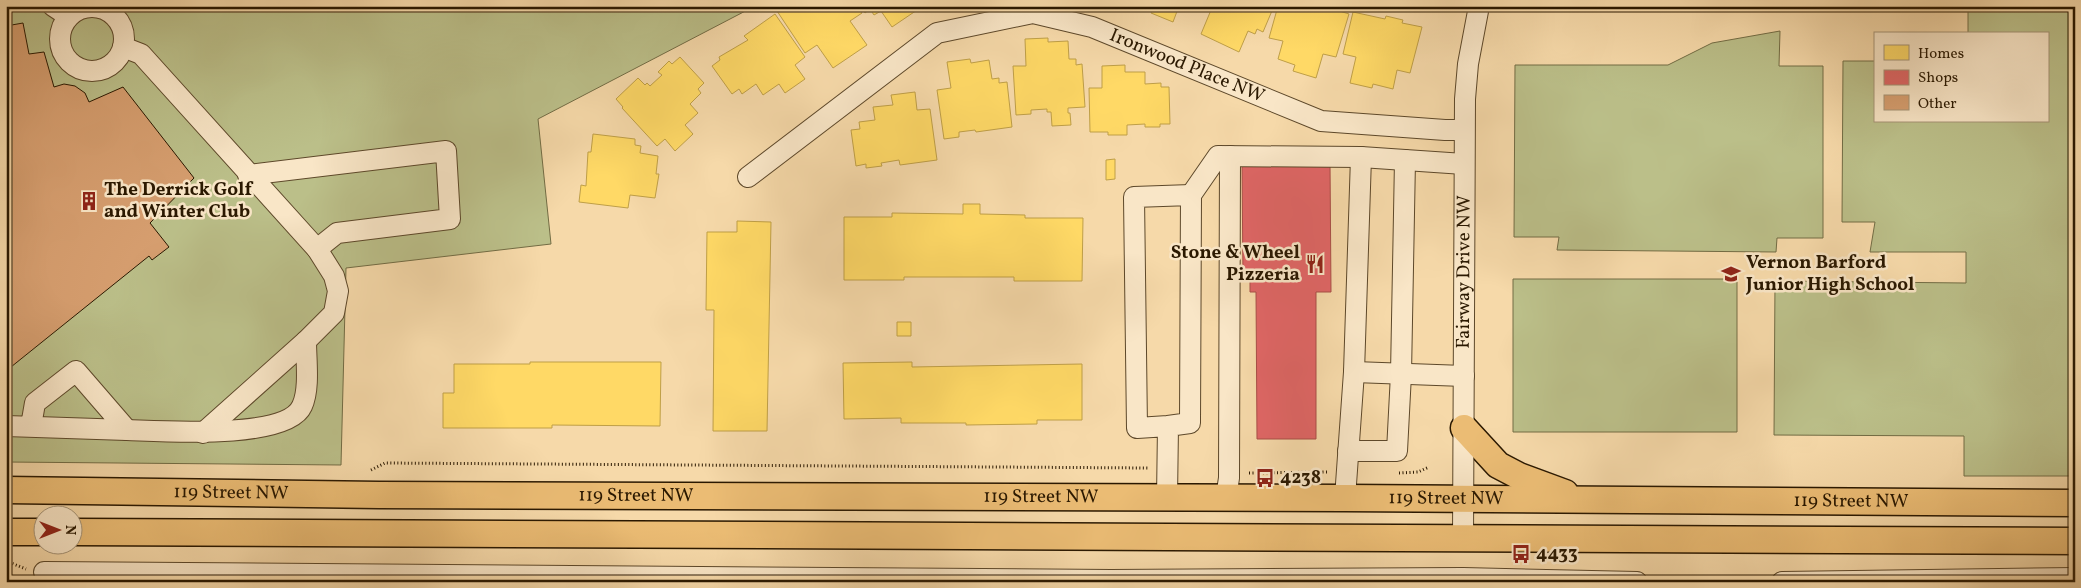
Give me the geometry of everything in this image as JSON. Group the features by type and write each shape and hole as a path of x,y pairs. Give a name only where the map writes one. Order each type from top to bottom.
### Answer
{"main road":[{"path":"1464,428 1489,457 1504,468 1518,476 1582,499"},
{"name":"119 Street NW","path":"6,490 379,495 1167,498 1228,488 1344,498 2075,503"},
{"path":"6,532 32,532"},
{"name":"119 Street NW","path":"82,532 2075,541"}],"street":[{"name":"Fairway Drive NW","path":"1463,538 1464,130 1468,64 1479,6"},
{"path":"87,7 98,7 108,10 122,26 124,36 123,47 119,57 102,70 91,71 76,67 64,56 60,46 61,11 87,7"},
{"name":"Ironwood Place NW","path":"748,177 938,34 1033,13 1092,27 1321,121 1464,130"},
{"path":"123,47 141,54 317,249 334,276 338,291 334,313 306,341 203,433"},
{"path":"248,174 446,151 450,219 337,233 317,249"},
{"path":"1191,195 1134,197 1137,428 1190,423 1191,195 1218,156 1361,157 1464,164"},
{"path":"1228,488 1230,156"},
{"path":"1344,498 1354,372 1361,157"},
{"path":"1348,451 1397,451 1401,374 1405,160"},
{"path":"6,426 203,433 260,427 289,420 302,406 307,382 306,341"},
{"path":"31,426 35,403 76,371 127,430"},
{"path":"1354,372 1464,376"},
{"path":"1167,498 1168,426"},
{"path":"44,572 352,577 1112,581 1409,580 1463,578 1637,582"},
{"path":"1782,582 2075,578"}],"path":[{"path":"366,472 385,462 1167,468"},
{"path":"1392,472 1418,472 1429,468"},
{"path":"1228,488 1256,471 1345,472"}],"green space":[{"path":"6,6 755,6 538,119 551,244 346,268 341,465 6,462"},
{"path":"1968,6 2075,6 2075,476 1964,476 1964,436 1774,435 1775,281 1966,283 1966,252 1870,252 1875,222 1842,222 1843,61 1874,61 1874,122 2048,122 2048,32 1968,32"},
{"path":"1780,31 1779,66 1823,66 1823,238 1777,238 1776,252 1557,250 1559,237 1514,237 1515,65 1668,65 1712,43"},
{"path":"1513,279 1737,279 1737,432 1513,432"}],"building: Homes":[{"path":"784,6 857,6 862,13 850,21 867,45 833,68 817,45 805,53 777,11"},
{"path":"860,6 923,6 892,27 881,11 874,15 870,9 865,13"},
{"path":"1154,6 1179,6 1173,22 1151,13"},
{"path":"1203,6 1274,6 1263,32 1257,29 1255,34 1248,31 1239,52 1201,34 1211,10"},
{"path":"1278,6 1324,6 1349,14 1336,57 1323,54 1316,78 1293,71 1295,65 1278,59 1283,41 1269,38"},
{"path":"1353,12 1385,19 1386,16 1403,20 1402,23 1422,27 1410,73 1397,70 1393,89 1373,84 1372,88 1350,83 1356,57 1343,54"},
{"path":"775,14 805,57 795,65 805,79 785,93 779,84 763,95 756,84 742,94 739,89 732,94 712,66 720,60 719,57 748,40 744,36"},
{"path":"1048,38 1048,42 1068,41 1069,59 1076,59 1076,65 1082,64 1085,107 1068,108 1071,125 1052,126 1051,112 1047,112 1047,109 1031,110 1031,114 1016,115 1013,66 1026,66 1025,39"},
{"path":"680,57 704,83 698,89 701,93 690,104 698,113 685,125 693,134 675,151 665,139 657,146 616,99 638,78 645,85 647,83 650,86 662,75 658,72 669,61 672,64"},
{"path":"970,59 971,63 989,60 992,79 999,78 999,83 1007,82 1012,127 976,132 975,130 959,132 959,137 944,139 937,90 951,88 947,62"},
{"path":"1125,65 1125,72 1145,72 1145,84 1161,83 1161,87 1169,87 1170,124 1160,124 1160,127 1145,127 1145,124 1127,125 1127,135 1108,135 1108,132 1090,132 1089,88 1102,88 1102,66"},
{"path":"915,92 917,110 930,109 937,160 900,165 899,160 881,163 882,166 866,168 866,164 856,166 851,130 860,129 859,122 875,120 873,107 893,105 891,95"},
{"path":"593,134 635,139 635,145 641,146 640,153 658,156 656,174 659,174 655,198 630,195 628,208 579,202 581,185 586,186 588,152 591,152"},
{"path":"1115,159 1115,179 1106,180 1106,160"},
{"path":"963,204 980,204 980,214 1025,215 1025,218 1083,218 1082,281 1014,281 1014,277 904,277 904,280 844,280 844,217 892,217 892,213 963,214"},
{"path":"737,221 771,222 767,431 713,431 714,310 706,310 707,232 737,232"},
{"path":"897,322 911,322 911,336 897,336"},
{"path":"530,362 661,362 660,426 552,425 552,428 443,428 443,393 454,393 454,364 530,364"},
{"path":"912,362 912,367 1082,364 1082,420 1037,420 1037,424 966,425 966,423 901,423 901,418 844,419 843,363"}],"building: Shops":[{"path":"1330,162 1331,292 1316,292 1316,439 1257,439 1256,292 1250,292 1250,279 1243,279 1242,163"}],"building: Other":[{"name":"The Derrick Golf and Winter Club","path":"23,23 29,54 44,52 54,87 64,84 75,86 85,93 89,102 123,87 194,178 150,223 169,247 152,260 149,256 6,371 6,26"}],"place":[{"name":"The Derrick Golf and Winter Club","path":"89,201"},
{"name":"Stone & Wheel Pizzeria","path":"1315,264"},
{"name":"Vernon Barford Junior High School","path":"1731,274"},
{"name":"4238","path":"1265,478"},
{"name":"4433","path":"1521,554"}]}
